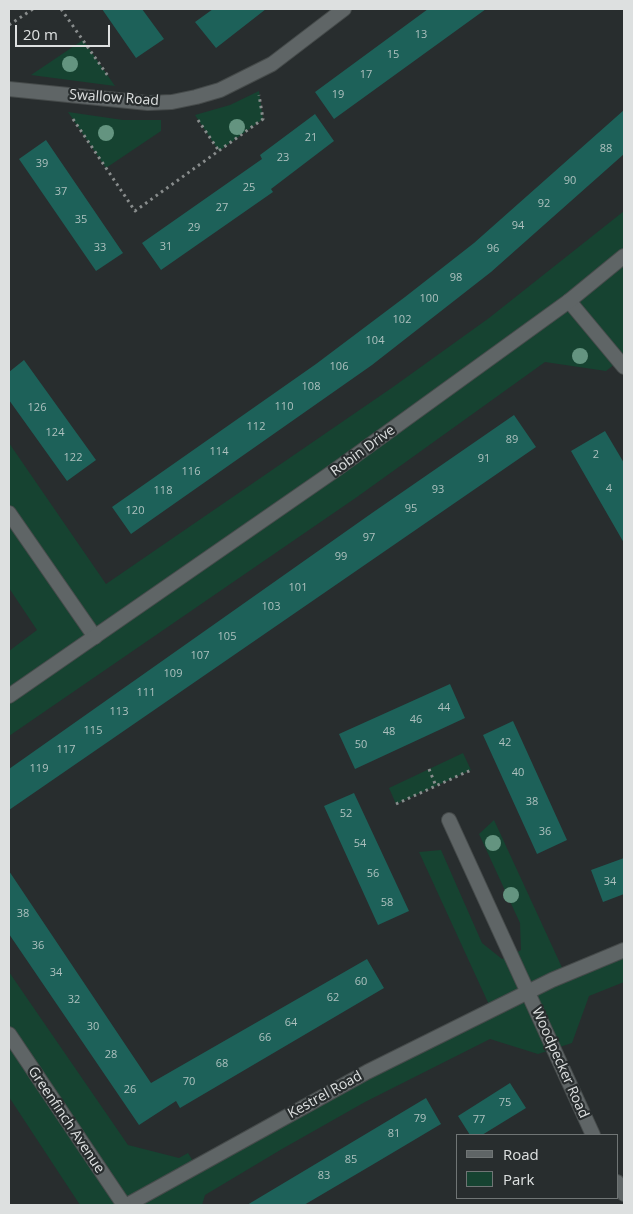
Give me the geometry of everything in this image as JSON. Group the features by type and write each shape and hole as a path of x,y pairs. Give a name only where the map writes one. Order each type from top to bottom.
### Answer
{"street":[{"name":"Swallow Road","path":"9,89 148,103 172,102 196,97 220,90 272,64 344,9"},
{"name":"Robin Drive","path":"9,696 334,471 569,301 624,256"},
{"path":"569,301 624,366"},
{"path":"9,513 95,637"},
{"path":"450,820 528,992"},
{"name":"Kestrel Road","path":"125,1205 367,1072 528,992 624,950"},
{"name":"Woodpecker Road","path":"528,992 593,1134"},
{"name":"Greenfinch Avenue","path":"9,1034 125,1205"}],"path":[{"path":"9,25 33,9"},
{"path":"61,9 110,78"},
{"path":"68,112 135,211 264,119 259,92"},
{"path":"195,115 219,151"},
{"path":"429,769 436,786"},
{"path":"396,804 471,770"}],"green space":[{"path":"83,40 115,86 31,75"},
{"path":"259,91 263,119 219,151 195,115 230,105"},
{"path":"68,112 123,120 161,120 161,131 106,168"},
{"path":"624,211 624,367 620,360 606,371 545,362 357,497 9,736 9,651 37,630 9,588 9,443 106,584 393,387 489,318"},
{"path":"463,753 471,770 396,804 389,788"},
{"path":"494,820 565,974 624,950 624,982 589,996 572,1043 538,1054 490,1039 365,1102 282,1149 205,1195 202,1205 80,1205 9,1097 9,972 128,1145 179,1158 188,1153 196,1166 491,1009 419,852 441,850 482,943 502,959 512,955 521,950 520,923 479,834"}],"building":[{"path":"102,9 142,9 164,39 136,58"},
{"path":"213,9 266,9 216,48 195,22"},
{"path":"428,9 486,9 334,119 315,92"},
{"path":"624,110 624,154 491,272 372,365 131,534 112,507 316,364 405,297 474,243"},
{"path":"315,114 334,141 271,189 273,192 161,270 142,243 262,159 260,155"},
{"path":"46,140 123,253 96,271 19,159"},
{"path":"24,360 96,460 67,481 9,400 9,372"},
{"path":"514,415 536,447 9,810 9,769"},
{"path":"605,431 624,463 624,543 571,451"},
{"path":"450,684 465,718 355,769 339,734"},
{"path":"513,721 567,840 537,854 483,735"},
{"path":"354,793 409,911 378,925 324,806"},
{"path":"624,858 624,894 603,902 591,870"},
{"path":"9,871 151,1083 367,959 384,988 180,1108 176,1101 139,1125 9,934"},
{"path":"510,1083 526,1108 484,1134 469,1134 458,1116"},
{"path":"426,1098 441,1124 304,1205 247,1205"}]}
